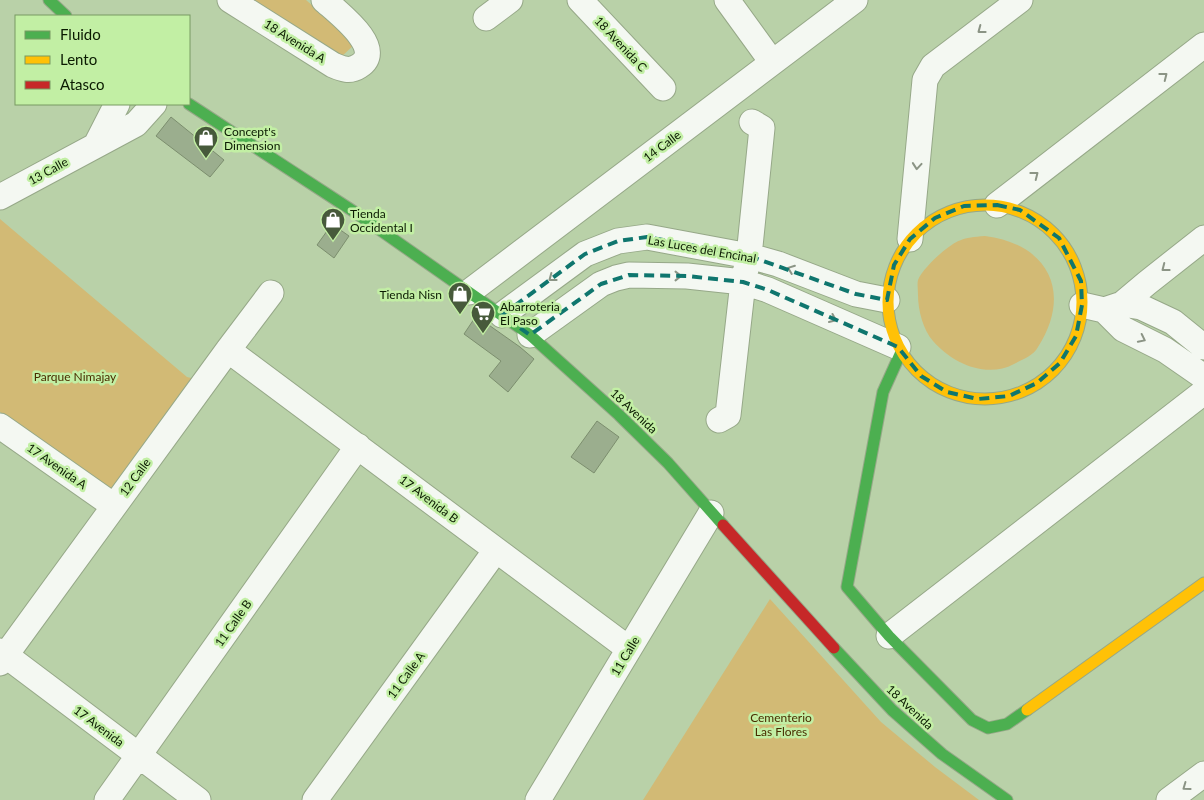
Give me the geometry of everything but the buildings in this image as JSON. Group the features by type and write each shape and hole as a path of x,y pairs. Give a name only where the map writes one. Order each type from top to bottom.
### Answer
{"street":[{"path":"49,0 65,15"},
{"name":"18 Avenida A","path":"230,0 333,65 353,70 363,64 368,54 366,43 360,34 324,0"},
{"path":"486,18 510,0"},
{"name":"18 Avenida C","path":"580,0 662,88"},
{"path":"727,0 772,62"},
{"name":"14 Calle","path":"469,292 855,0"},
{"path":"910,239 925,80 933,66 1020,0"},
{"path":"997,205 1204,45"},
{"path":"96,145 116,105"},
{"name":"13 Calle","path":"0,197 136,124 153,105"},
{"name":"18 Avenida","path":"190,105 353,211 530,335 619,415 668,463 711,513 892,710 942,754 1007,800"},
{"path":"719,420 728,415 743,282 749,256 762,128 752,122"},
{"path":"1204,238 1147,283 1103,307 1076,336 1060,363 1037,383 1009,396 978,399 947,392 921,376 899,350 891,330 887,300 894,265 910,239 935,218 964,206 997,205 1020,210 1041,222 1059,238 1072,258 1080,281 1103,307 1123,329 1165,350 1204,377"},
{"name":"Las Luces del Encinal","path":"502,315 585,254 618,241 647,237 749,256 778,264 856,294 887,300"},
{"path":"585,254 601,284"},
{"name":"Las Luces del Encinal","path":"530,335 601,284 616,278 629,275 687,276 743,282 768,290 899,350"},
{"name":"12 Calle","path":"2,657 271,293"},
{"path":"1103,307 1141,307 1173,322 1204,347"},
{"name":"17 Avenida B","path":"228,350 629,650"},
{"path":"899,350 883,392 848,587 889,636 972,720 988,728 1007,724 1204,583"},
{"path":"889,636 1204,392"},
{"name":"17 Avenida A","path":"0,426 114,506"},
{"name":"11 Calle B","path":"107,800 358,446"},
{"name":"11 Calle","path":"538,800 711,513"},
{"name":"11 Calle A","path":"315,800 496,550"},
{"name":"17 Avenida","path":"2,657 139,755 198,800"},
{"path":"1169,800 1204,774"}],"highlighted area":[{"path":"997,205 1020,210 1059,238 1081,281 1082,305 1076,336 1060,363 1037,383 1009,396 978,399 947,392 921,376 898,347 768,290 743,282 687,276 629,275 601,284 530,335 502,315 585,254 618,241 647,237 749,256 856,294 887,300 894,265 910,239 935,218 964,206"}],"green space":[{"path":"250,0 306,0 356,43 339,59"},
{"name":"Parque Nimajay","path":"0,219 187,377 195,379 112,490 0,412"},
{"path":"985,236 1007,241 1025,249 1039,260 1048,274 1053,290 1053,308 1048,327 1036,350 1014,364 992,370 981,369 960,362 941,349 926,331 918,301 918,280 934,259 951,245 961,240"},
{"name":"Cementerio Las Flores","path":"770,599 881,722 935,767 979,800 643,800"}],"traffic: fast":[{"path":"49,0 65,15"},
{"path":"190,105 353,211 530,335 619,415 668,463 723,525"},
{"path":"901,352 883,392 847,587 889,636 972,720 988,728 1007,724 1027,710"},
{"path":"834,648 892,710 942,754 1007,800"}],"traffic: slow":[{"path":"975,205 995,205 1031,216 1054,233 1066,248 1075,265 1082,292 1082,302 1082,312 1075,339 1066,356 1054,371 1039,383 1022,392 995,399 975,399 939,388 923,377 910,364 899,348 892,330 888,312 888,292 899,256 910,240 923,227 939,216 957,209 975,205"},
{"path":"1027,710 1204,583"}],"traffic: jam":[{"path":"723,525 834,648"}],"place":[{"name":"Concept's Dimension","path":"206,159"},
{"name":"Tienda Occidental I","path":"333,241"},
{"name":"Tienda Nisn","path":"460,315"},
{"name":"Abarroteria El Paso","path":"483,334"}]}
